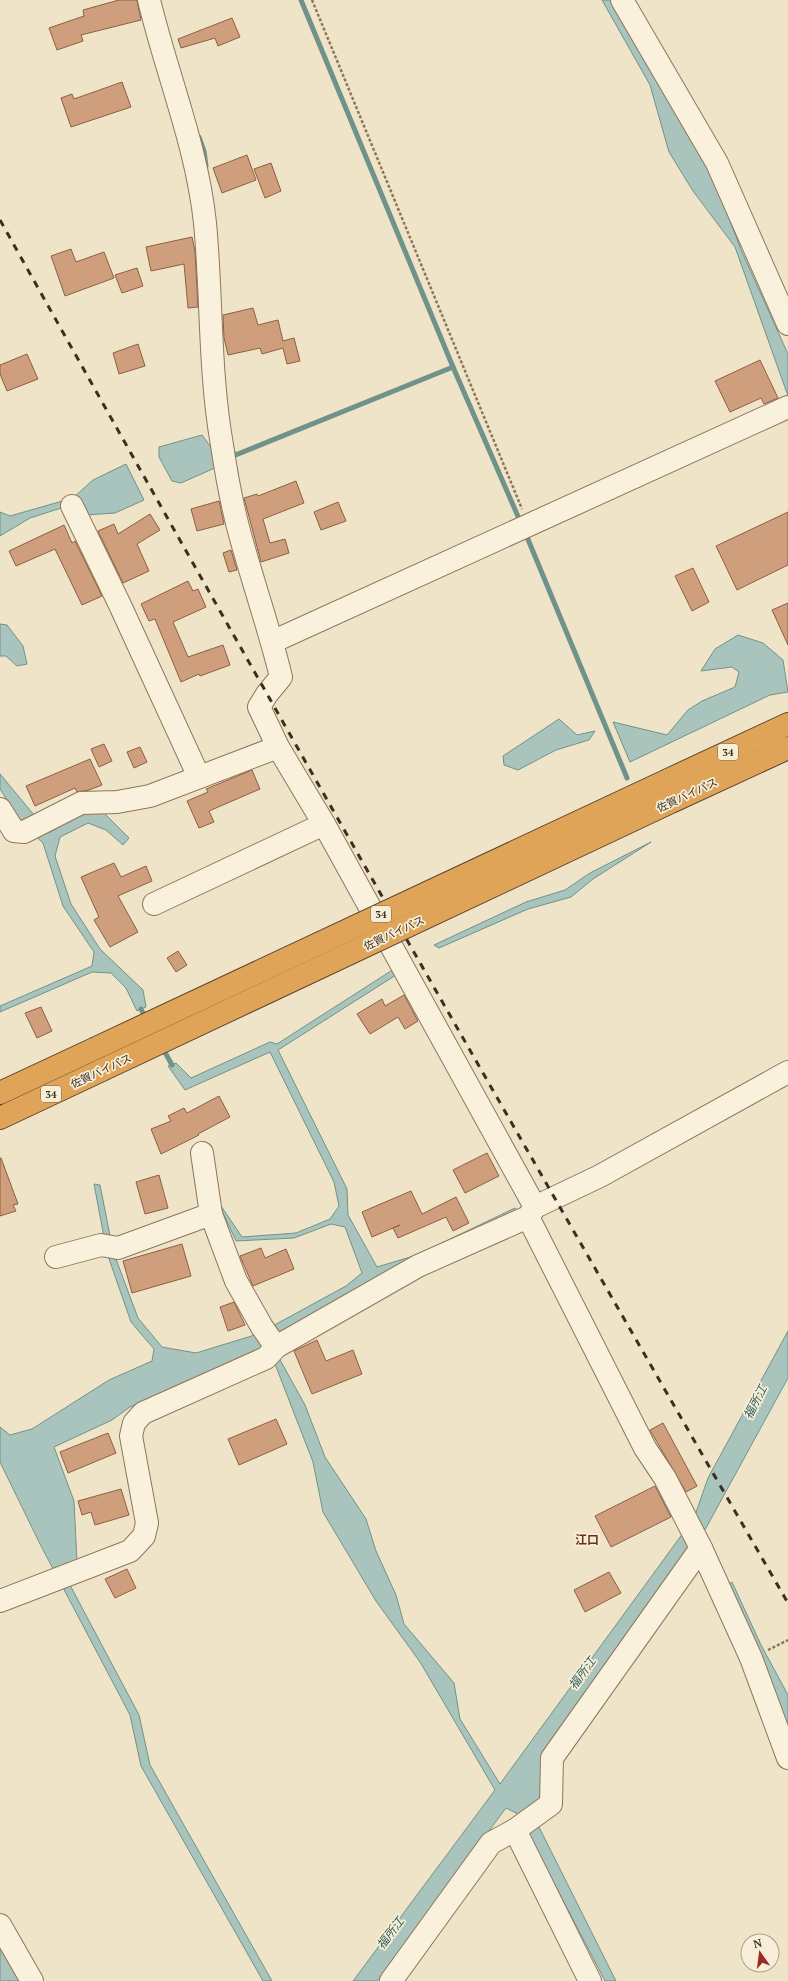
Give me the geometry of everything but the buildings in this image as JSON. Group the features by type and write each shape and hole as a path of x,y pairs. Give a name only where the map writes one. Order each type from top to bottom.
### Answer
{"highway":[{"name":"佐賀バイパス","path":"0,1093 788,724"},
{"name":"佐賀バイパス","path":"0,1118 788,748"}],"street":[{"path":"149,0 158,37 191,143 205,222 213,369 221,443 238,526 281,677 266,694 259,707 278,747 324,824 531,1212 645,1448 665,1478 701,1548 751,1658 788,1758"},
{"path":"622,0 717,164 788,324"},
{"path":"272,642 787,407"},
{"path":"72,506 119,603 199,777"},
{"path":"0,810 14,831 32,828 81,803 117,802 150,796 278,747"},
{"path":"154,904 324,824"},
{"path":"0,1601 130,1551 144,1536 146,1523 131,1436 134,1423 143,1413 418,1266 531,1212 786,1077"},
{"path":"202,1153 211,1214 236,1281 269,1345"},
{"path":"56,1257 110,1247 211,1214"},
{"path":"391,1981 491,1843 515,1830 550,1804 552,1758 701,1548"},
{"path":"515,1830 590,1981"},
{"path":"0,1925 32,1981"}],"path":[{"path":"312,0 528,524"}],"water":[{"path":"602,0 618,0 711,171 742,252 788,354 788,396 735,247 693,191 669,152 650,85"},
{"path":"202,435 213,450 217,467 181,483 172,481 159,457 159,447"},
{"path":"126,464 144,500 115,513 85,515 77,503 30,518 0,536 0,512 10,516 73,498 93,480"},
{"path":"0,624 7,625 23,646 27,664 17,666 6,656 0,656"},
{"path":"738,635 763,643 783,660 788,692 770,695 630,762 613,722 667,735 688,710 702,701 735,687 739,672 732,667 701,671 715,649"},
{"path":"559,719 577,735 595,731 589,740 556,750 518,770 504,765 503,756"},
{"path":"0,774 34,815 39,831 50,832 78,815 102,811 129,838 123,845 106,830 88,823 60,837 55,856 71,904 100,949 143,990 146,1007 137,1011 126,988 111,973 92,972 0,1012 0,1006 92,966 94,952 63,906 43,843 22,824 0,789"},
{"path":"651,842 593,879 571,897 528,909 439,948 434,945 526,902 565,890 590,873"},
{"path":"394,969 396,975 278,1050 347,1189 348,1215 377,1267 417,1255 515,1208 518,1213 293,1331 263,1340 261,1348 130,1407 112,1420 54,1447 74,1501 77,1562 62,1570 139,1715 150,1765 272,1981 263,1981 141,1766 130,1715 40,1544 0,1462 0,1427 10,1435 32,1429 109,1380 152,1361 154,1349 131,1322 107,1253 94,1184 100,1185 113,1251 138,1318 162,1347 196,1353 258,1334 346,1286 362,1273 345,1227 331,1224 294,1238 236,1241 217,1200 242,1237 296,1233 330,1219 339,1206 334,1182 270,1052 185,1090 168,1066 176,1063 191,1078 270,1042 277,1044"},
{"name":"福所江","path":"788,1331 788,1378 706,1528 544,1756 541,1802 530,1809 616,1981 605,1981 518,1814 506,1808 377,1981 353,1981 495,1790 420,1662 376,1601 323,1512 313,1462 275,1364 279,1358 305,1405 325,1457 366,1519 376,1551 396,1595 404,1624 454,1683 460,1719 500,1784 694,1518 708,1478"},
{"path":"732,1582 761,1645 788,1695 788,1728 726,1586"},
{"path":"0,1946 20,1981 0,1981"}],"waterway":[{"path":"301,0 453,367 520,521"},
{"path":"199,137 204,151 206,166"},
{"path":"233,452 233,456 453,367"},
{"path":"527,537 627,778"},
{"path":"141,1009 146,1019"},
{"path":"162,1047 172,1065"}],"railway":[{"path":"0,220 391,913 788,1603"}],"district":[{"name":"江口","path":"587,1539"}]}
